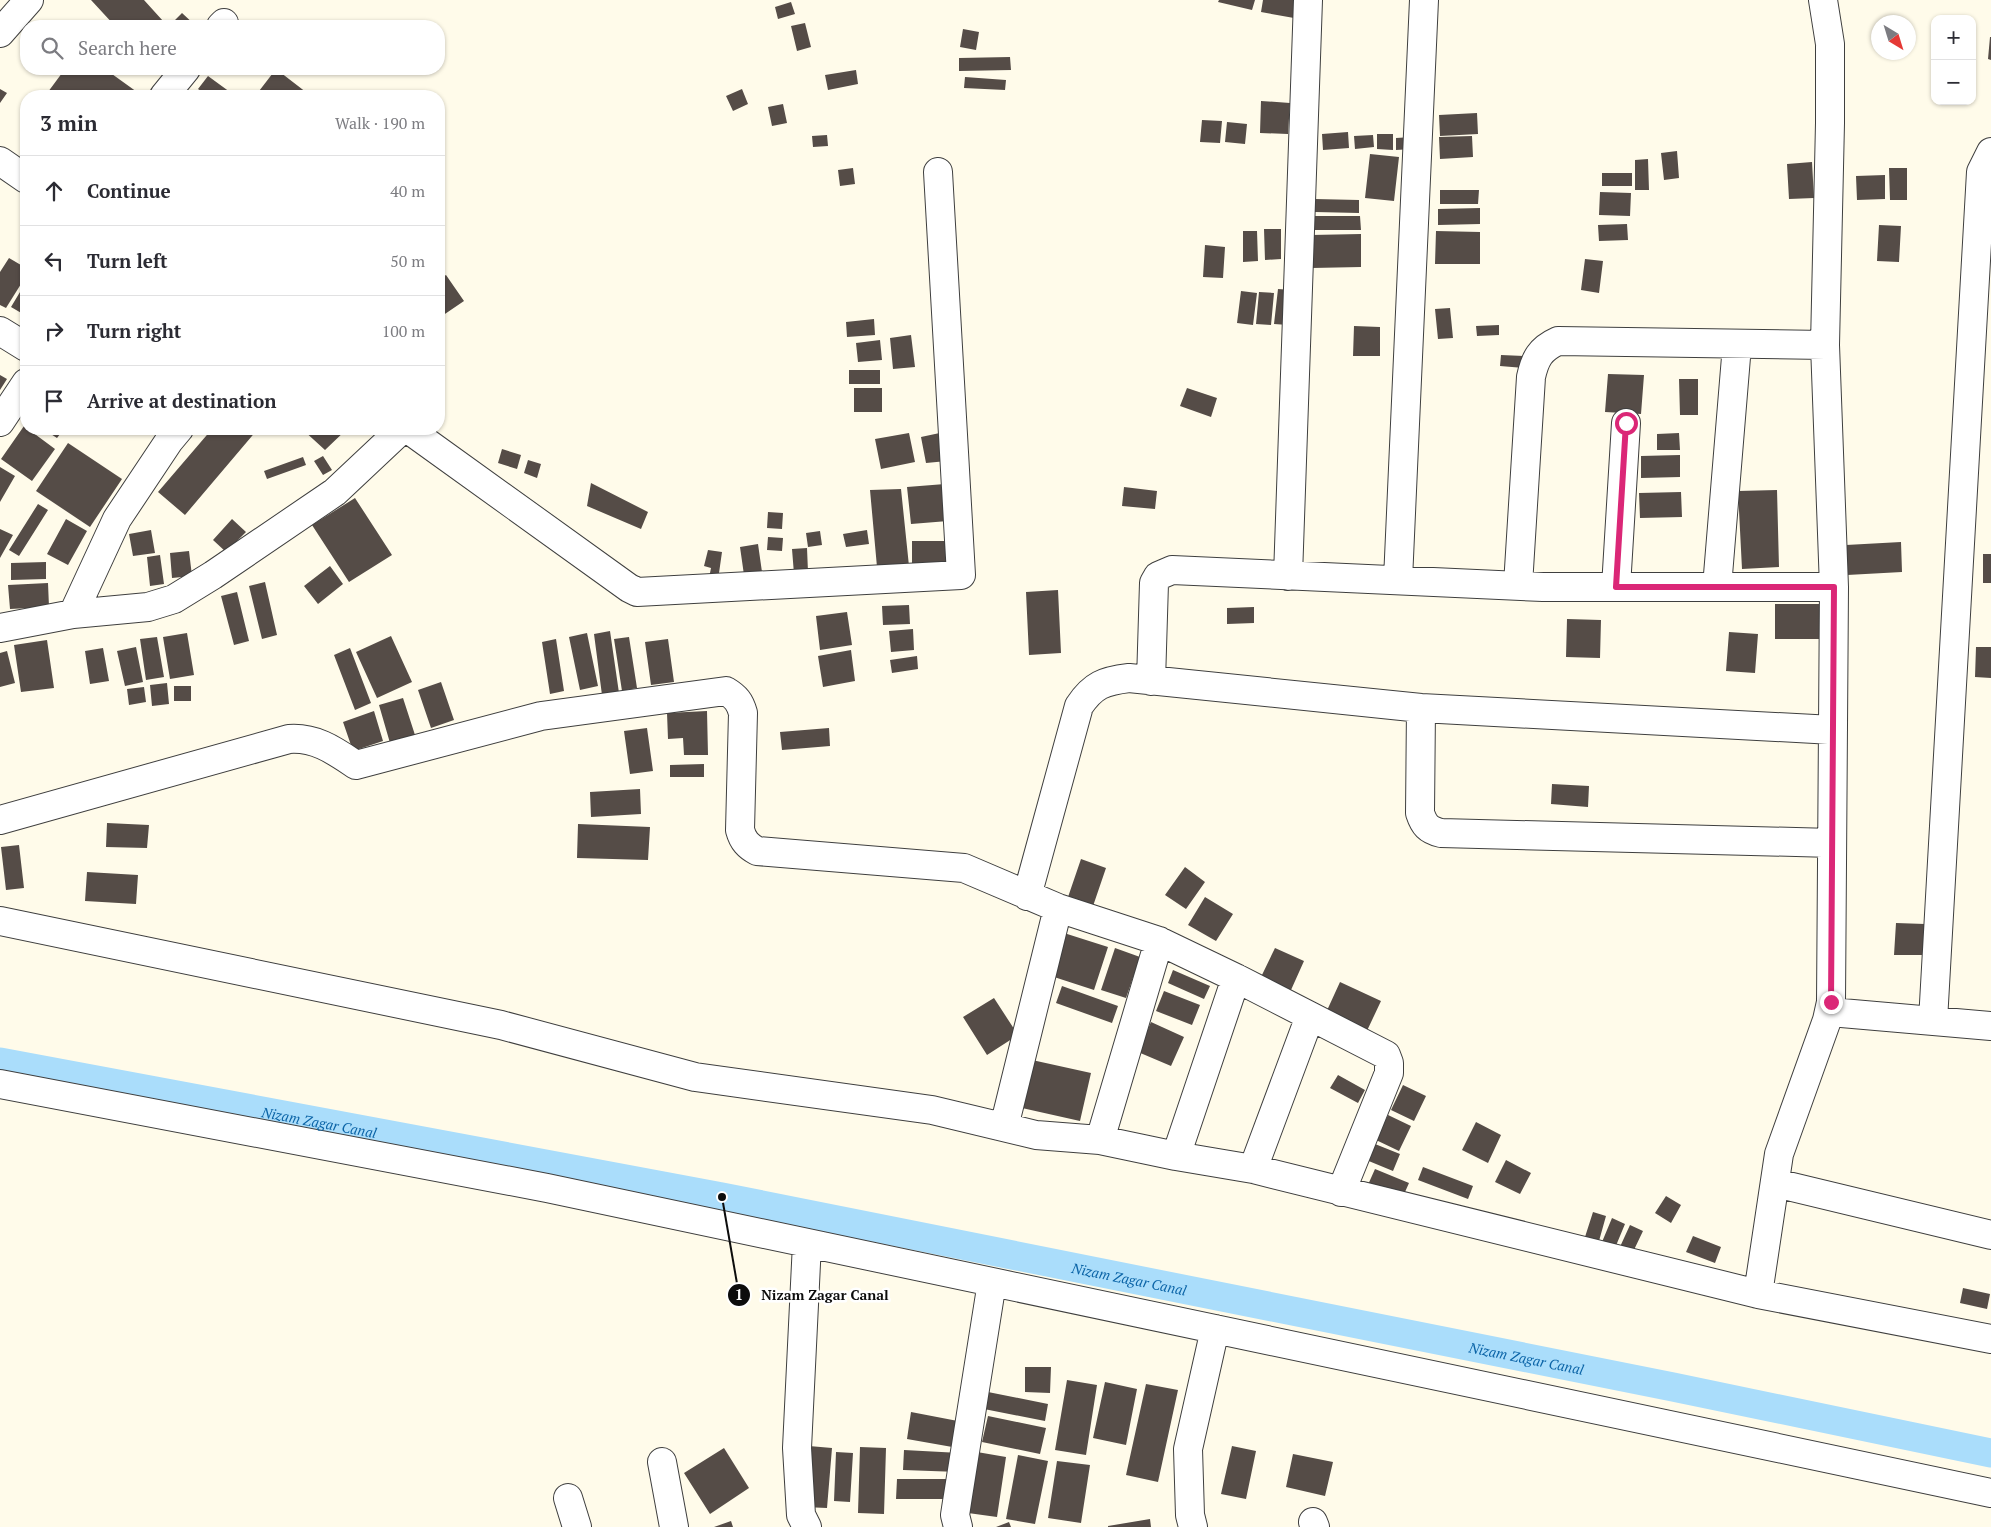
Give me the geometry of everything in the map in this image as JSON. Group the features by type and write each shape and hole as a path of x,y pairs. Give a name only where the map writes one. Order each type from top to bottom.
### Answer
{"street":[{"path":"0,33 29,0"},
{"path":"1288,576 1308,0"},
{"path":"1398,580 1424,0"},
{"path":"1758,1294 1782,1143 1830,1012 1831,1002 1834,587 1825,345 1830,44 1823,0"},
{"path":"169,90 181,75"},
{"path":"1933,1021 1979,426 1981,172 1991,152"},
{"path":"0,162 20,175"},
{"path":"416,435 637,592 961,575 938,172"},
{"path":"0,331 20,343"},
{"path":"1518,585 1531,377 1534,364 1540,352 1548,345 1558,341 1825,345"},
{"path":"1717,587 1737,345"},
{"path":"0,422 20,392"},
{"path":"1616,587 1626,423"},
{"path":"73,614 117,519 165,435"},
{"path":"0,628 73,614 148,607 174,599 335,492 396,435"},
{"path":"1151,681 1154,583 1158,576 1172,570 1518,585 1834,587"},
{"path":"1027,896 1079,706 1088,693 1102,684 1128,678 1421,708 1833,730"},
{"path":"0,820 289,739 304,740 326,746 356,765 541,716 726,691 740,703 744,713 740,830 749,847 758,851 964,868 1058,908 1159,941 1386,1055 1389,1063 1389,1073 1341,1192"},
{"path":"1421,708 1420,813 1424,824 1431,830 1441,833 1832,843"},
{"path":"1004,1128 1058,908"},
{"path":"0,921 501,1026 695,1077 932,1110 1036,1135 1100,1140 1176,1156 1254,1169 1758,1294 1991,1339"},
{"path":"1100,1140 1159,941"},
{"path":"1176,1156 1236,978"},
{"path":"1830,1012 1991,1026"},
{"path":"1254,1169 1310,1016"},
{"path":"0,1084 547,1188 1991,1493"},
{"path":"1776,1183 1991,1235"},
{"path":"807,1243 797,1448 801,1515 807,1527"},
{"path":"958,1527 955,1515 992,1282"},
{"path":"1194,1527 1190,1515 1188,1449 1215,1329"},
{"path":"662,1462 674,1527"},
{"path":"568,1498 577,1527"}],"building":[{"path":"91,0 144,0 162,20 109,20"},
{"path":"1219,0 1255,0 1252,10 1218,2"},
{"path":"1263,0 1297,0 1294,18 1261,12"},
{"path":"791,2 795,14 778,19 775,7"},
{"path":"182,13 190,20 175,20"},
{"path":"805,23 811,47 797,51 791,26"},
{"path":"963,29 979,32 976,50 960,47"},
{"path":"1991,37 1991,60 1988,59"},
{"path":"1010,57 1011,70 959,71 959,58"},
{"path":"856,70 858,84 828,90 825,75"},
{"path":"61,75 113,75 134,90 49,90"},
{"path":"271,75 284,75 303,90 260,90"},
{"path":"208,76 227,90 199,90 198,89"},
{"path":"965,77 1006,80 1005,90 964,88"},
{"path":"0,89 7,93 0,103"},
{"path":"742,89 748,104 733,111 726,96"},
{"path":"1261,101 1290,103 1288,134 1260,133"},
{"path":"783,104 787,123 772,126 768,107"},
{"path":"1477,113 1478,134 1440,136 1439,115"},
{"path":"1202,120 1222,121 1220,143 1200,142"},
{"path":"1227,122 1247,124 1245,144 1225,142"},
{"path":"1348,132 1349,148 1323,150 1322,134"},
{"path":"1377,134 1393,134 1393,150 1377,149"},
{"path":"827,135 828,146 813,147 812,136"},
{"path":"1373,135 1374,147 1355,149 1354,136"},
{"path":"1472,136 1473,157 1440,159 1439,137"},
{"path":"1412,137 1412,149 1396,150 1396,138"},
{"path":"1677,151 1679,178 1664,180 1661,153"},
{"path":"1370,154 1399,157 1394,201 1365,198"},
{"path":"1648,159 1649,190 1635,190 1635,160"},
{"path":"1812,162 1814,198 1789,199 1787,164"},
{"path":"853,168 855,184 840,186 838,170"},
{"path":"1889,168 1907,168 1907,200 1890,200"},
{"path":"1602,173 1632,173 1632,186 1602,186"},
{"path":"1885,175 1885,199 1857,200 1856,176"},
{"path":"1440,190 1479,190 1478,204 1440,204"},
{"path":"1600,192 1631,193 1630,216 1599,215"},
{"path":"1315,199 1359,200 1359,213 1315,212"},
{"path":"1480,208 1480,224 1438,225 1438,209"},
{"path":"1311,216 1360,216 1361,230 1311,230"},
{"path":"1627,224 1628,240 1599,241 1598,225"},
{"path":"1879,225 1901,226 1899,262 1877,261"},
{"path":"1264,229 1281,229 1281,259 1265,260"},
{"path":"1243,231 1257,231 1258,261 1243,262"},
{"path":"1436,231 1480,232 1480,264 1435,264"},
{"path":"1361,234 1361,267 1312,268 1311,235"},
{"path":"1205,245 1225,247 1223,278 1203,277"},
{"path":"9,258 20,264 20,286 6,308 0,305 0,272"},
{"path":"1585,259 1603,261 1599,293 1581,290"},
{"path":"445,276 464,301 445,314"},
{"path":"1278,289 1292,290 1288,325 1274,324"},
{"path":"1241,291 1257,293 1253,325 1237,323"},
{"path":"20,292 20,312 11,307"},
{"path":"1259,292 1274,293 1271,325 1256,324"},
{"path":"1450,308 1453,338 1438,339 1435,309"},
{"path":"874,319 875,335 847,337 846,322"},
{"path":"1499,325 1499,335 1477,336 1476,326"},
{"path":"1354,326 1380,327 1380,356 1353,356"},
{"path":"911,335 915,367 893,369 890,338"},
{"path":"880,340 882,360 858,362 856,343"},
{"path":"1501,355 1524,356 1524,368 1500,366"},
{"path":"849,370 880,370 880,384 849,384"},
{"path":"1608,374 1644,375 1641,414 1605,412"},
{"path":"0,375 7,379 0,390"},
{"path":"1679,379 1698,379 1698,415 1680,415"},
{"path":"854,388 882,388 882,412 854,412"},
{"path":"1187,388 1217,398 1211,417 1180,406"},
{"path":"949,431 947,461 926,463 921,437"},
{"path":"20,432 20,435 36,435 55,449 32,481 1,459"},
{"path":"909,433 915,462 881,469 875,439"},
{"path":"1679,433 1680,450 1657,450 1657,434"},
{"path":"207,435 253,435 185,515 158,492"},
{"path":"309,435 341,435 325,450"},
{"path":"68,443 122,479 90,527 36,491"},
{"path":"502,449 521,455 517,469 498,463"},
{"path":"1680,455 1680,477 1641,478 1641,456"},
{"path":"323,456 332,470 323,475 314,461"},
{"path":"303,457 306,465 267,479 264,471"},
{"path":"528,460 541,464 537,478 524,473"},
{"path":"0,467 15,476 0,502"},
{"path":"591,483 648,512 641,529 587,506"},
{"path":"945,484 948,521 911,524 907,487"},
{"path":"1124,487 1157,491 1155,509 1122,506"},
{"path":"901,489 909,566 877,567 870,490"},
{"path":"1777,490 1779,567 1742,569 1738,491"},
{"path":"1681,492 1682,517 1640,518 1639,493"},
{"path":"355,498 392,555 349,582 312,525"},
{"path":"38,504 48,510 19,556 9,550"},
{"path":"768,512 783,513 782,529 767,528"},
{"path":"66,519 87,531 68,565 47,554"},
{"path":"232,519 246,532 226,552 213,540"},
{"path":"0,529 13,535 0,558"},
{"path":"151,530 155,553 133,556 129,534"},
{"path":"867,530 869,544 846,547 843,534"},
{"path":"820,531 822,545 808,547 806,533"},
{"path":"768,537 783,538 782,551 767,550"},
{"path":"912,541 946,541 946,570 912,570"},
{"path":"1901,542 1902,572 1847,575 1846,545"},
{"path":"758,544 762,572 744,575 740,547"},
{"path":"807,548 808,572 794,574 792,549"},
{"path":"708,550 722,552 718,580 709,578 711,568 704,566"},
{"path":"189,551 192,576 172,578 170,553"},
{"path":"1983,554 1991,554 1991,583 1983,583"},
{"path":"160,555 164,584 150,586 147,557"},
{"path":"46,562 46,579 11,580 11,563"},
{"path":"330,566 343,584 318,604 304,586"},
{"path":"265,582 277,635 262,639 249,586"},
{"path":"48,583 49,607 10,609 8,585"},
{"path":"1058,590 1061,653 1029,655 1026,592"},
{"path":"237,592 249,641 234,645 221,596"},
{"path":"1775,604 1820,604 1820,639 1775,639"},
{"path":"909,605 910,624 883,625 882,606"},
{"path":"1254,607 1254,623 1227,624 1227,608"},
{"path":"847,612 852,645 820,650 816,616"},
{"path":"1567,619 1601,620 1600,658 1566,657"},
{"path":"913,629 914,650 891,652 889,631"},
{"path":"610,631 619,693 602,695 594,634"},
{"path":"1729,632 1758,634 1755,673 1726,671"},
{"path":"187,633 194,675 170,679 163,637"},
{"path":"587,633 598,686 580,690 569,637"},
{"path":"391,636 412,682 377,698 356,652"},
{"path":"157,637 164,677 146,680 140,639"},
{"path":"629,637 637,688 622,691 614,639"},
{"path":"556,639 564,691 550,694 542,642"},
{"path":"668,639 674,682 651,685 645,642"},
{"path":"47,640 54,688 21,692 14,645"},
{"path":"136,647 143,682 125,686 117,651"},
{"path":"1976,647 1991,647 1991,678 1975,677"},
{"path":"103,648 109,681 90,684 85,651"},
{"path":"350,648 371,703 355,710 334,655"},
{"path":"851,650 855,681 823,687 818,656"},
{"path":"7,651 15,683 0,687 0,653"},
{"path":"917,656 918,669 892,673 890,660"},
{"path":"441,682 454,720 431,728 418,690"},
{"path":"167,683 169,704 152,706 150,685"},
{"path":"174,686 191,686 191,701 174,701"},
{"path":"144,687 146,702 129,705 127,689"},
{"path":"403,698 415,735 390,743 379,705"},
{"path":"374,711 383,741 353,751 343,722"},
{"path":"707,711 708,755 684,755 683,738 668,739 667,713"},
{"path":"647,728 653,771 630,774 624,731"},
{"path":"829,728 830,746 782,750 780,732"},
{"path":"704,764 704,777 670,777 670,765"},
{"path":"1552,784 1589,786 1588,807 1551,804"},
{"path":"640,789 641,814 591,817 590,792"},
{"path":"107,823 149,825 147,848 106,847"},
{"path":"578,824 650,827 648,860 577,858"},
{"path":"19,845 24,888 6,890 1,847"},
{"path":"1081,859 1106,868 1092,909 1067,900"},
{"path":"1185,867 1205,882 1186,909 1165,895"},
{"path":"87,872 138,875 136,904 85,901"},
{"path":"1205,897 1233,914 1216,941 1188,925"},
{"path":"1896,923 1925,924 1924,955 1894,955"},
{"path":"1064,933 1108,947 1094,990 1051,976"},
{"path":"1115,948 1140,957 1126,998 1101,990"},
{"path":"1275,948 1304,961 1291,990 1261,977"},
{"path":"1173,970 1210,986 1204,999 1168,983"},
{"path":"1340,982 1381,1001 1365,1035 1324,1017"},
{"path":"1062,986 1118,1006 1112,1023 1056,1003"},
{"path":"1164,991 1200,1005 1192,1025 1156,1011"},
{"path":"994,998 1018,1035 987,1055 963,1017"},
{"path":"1151,1022 1184,1037 1171,1066 1138,1052"},
{"path":"1032,1060 1091,1073 1080,1121 1022,1108"},
{"path":"1338,1075 1365,1090 1358,1103 1330,1088"},
{"path":"1403,1085 1426,1096 1414,1121 1391,1110"},
{"path":"1388,1115 1411,1126 1399,1151 1376,1140"},
{"path":"1476,1122 1501,1135 1488,1163 1462,1150"},
{"path":"1365,1140 1400,1154 1393,1171 1359,1157"},
{"path":"1506,1160 1531,1173 1520,1194 1495,1182"},
{"path":"1423,1167 1473,1186 1468,1199 1418,1180"},
{"path":"1375,1169 1409,1183 1401,1201 1367,1187"},
{"path":"1666,1196 1681,1205 1671,1223 1655,1213"},
{"path":"1593,1212 1606,1216 1599,1241 1585,1237"},
{"path":"1612,1218 1625,1224 1615,1248 1602,1242"},
{"path":"1630,1225 1643,1231 1632,1254 1619,1249"},
{"path":"1693,1236 1721,1247 1715,1263 1686,1252"},
{"path":"1963,1288 1990,1294 1987,1309 1960,1303"},
{"path":"1025,1367 1051,1367 1050,1393 1025,1392"},
{"path":"1067,1380 1097,1385 1086,1455 1055,1450"},
{"path":"1105,1382 1137,1389 1126,1445 1093,1438"},
{"path":"1146,1384 1178,1390 1158,1482 1126,1475"},
{"path":"988,1392 1048,1404 1045,1421 984,1409"},
{"path":"911,1412 963,1422 958,1448 907,1439"},
{"path":"988,1416 1046,1428 1040,1454 982,1442"},
{"path":"809,1446 832,1448 827,1508 804,1507"},
{"path":"1232,1446 1256,1451 1246,1499 1221,1494"},
{"path":"860,1447 886,1448 884,1514 858,1513"},
{"path":"724,1448 749,1488 710,1514 684,1473"},
{"path":"904,1450 960,1453 959,1472 903,1470"},
{"path":"836,1452 853,1453 850,1502 834,1501"},
{"path":"977,1452 1006,1457 997,1517 968,1513"},
{"path":"1293,1454 1333,1462 1325,1496 1286,1487"},
{"path":"1018,1455 1048,1461 1035,1524 1006,1519"},
{"path":"1057,1461 1090,1465 1081,1523 1048,1518"},
{"path":"897,1479 954,1479 953,1499 896,1499"},
{"path":"1150,1519 1151,1527 1108,1527 1108,1526"},
{"path":"731,1521 733,1527 714,1527"},
{"path":"1009,1522 1011,1527 996,1527"}],"waterway":[{"name":"Nizam Zagar Canal","path":"0,1062 722,1197 1673,1387 1991,1453"}],"place":[{"name":"Nizam Zagar Canal","path":"722,1197"}],"route":[{"path":"1626,423 1616,587 1834,587 1831,1002"}]}
